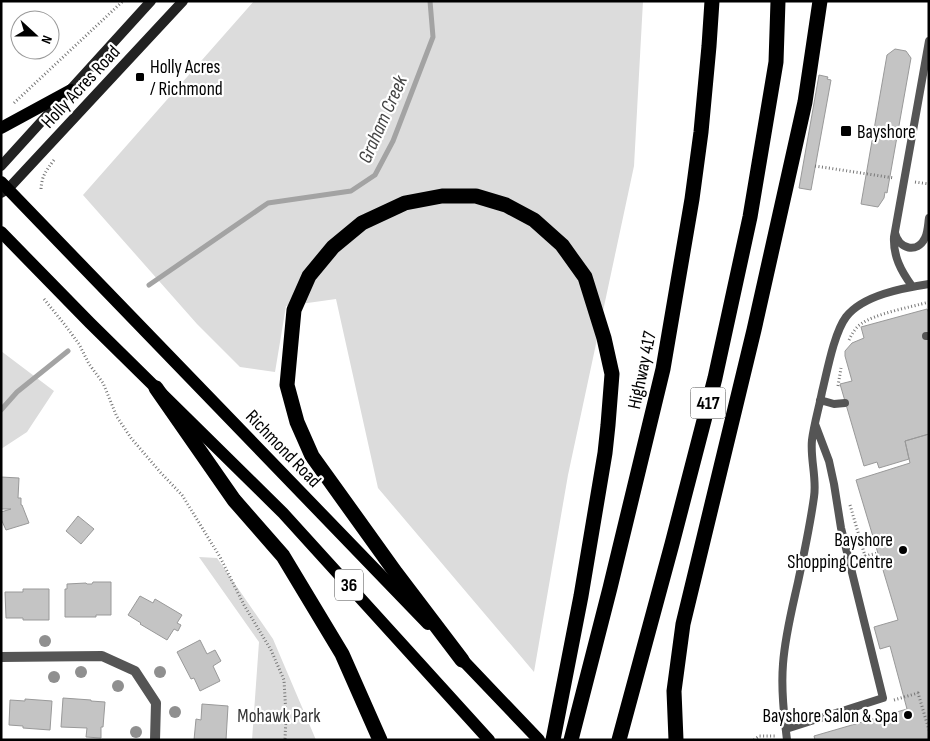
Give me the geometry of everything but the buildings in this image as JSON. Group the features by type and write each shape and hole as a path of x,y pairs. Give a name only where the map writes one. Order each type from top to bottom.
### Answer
{"highway":[{"path":"708,1 709,46"},
{"name":"Highway 417","path":"571,740 663,369 692,199 701,132 712,1"},
{"path":"776,62 778,1"},
{"name":"417","path":"619,740 715,378 750,217 776,62 784,1"},
{"path":"676,740 674,691 683,624 754,330 805,102 820,1"},
{"path":"462,660 396,573 312,456 297,422 287,385 294,310 309,276 333,247 362,223 405,203 442,196 476,196 506,205 534,220 562,245 585,277 604,338 612,374 605,453 554,740"},
{"path":"156,388 234,500 283,556 342,654 380,740"}],"main road":[{"name":"Holly Acres Road","path":"1,166 151,1"},
{"name":"Holly Acres Road","path":"4,188 183,1"},
{"path":"1,128 70,90"},
{"name":"Richmond Road","path":"4,188 539,740"},
{"name":"36","path":"1,232 83,316 284,513 489,740"}],"street":[{"path":"1,657 102,656 135,671 156,703 155,740"}],"lane":[{"path":"912,286 901,270 893,245 929,41"},
{"path":"895,228 898,241 907,247 914,247 920,244 924,238 929,218"},
{"path":"815,423 834,484 841,528 883,698 786,735 783,666 790,617 809,533 815,494 812,442 815,423 833,350 845,318 860,304 872,298 912,286 929,284"},
{"path":"820,400 833,404 845,403"}],"path":[{"path":"8,109 123,1"},
{"path":"815,166 890,177"},
{"path":"44,298 65,325 103,383 117,417 130,438 182,495 220,557 244,605 272,650 284,680 286,740"},
{"path":"847,343 854,330 871,318 929,302"},
{"path":"838,386 842,361"},
{"path":"865,556 878,553"},
{"path":"883,698 895,700 918,693 929,730"},
{"path":"754,740 759,736 786,735"}],"green space":[{"path":"254,1 643,1 634,166 568,475 534,672 378,488 336,299 286,306 275,372 240,367 197,324 83,195"},
{"path":"1,351 54,391 27,432 1,449"},
{"name":"Mohawk Park","path":"199,557 217,558 273,639 316,740 252,740 259,642"}],"waterway":[{"name":"Graham Creek","path":"149,285 268,203 351,191 375,175 393,141 433,37 430,1"},
{"name":"Graham Creek","path":"1,410 17,392 68,351"}],"place":[{"name":"Holly Acres / Richmond","path":"140,77"},
{"name":"Bayshore","path":"846,131"},
{"name":"Bayshore Shopping Centre","path":"903,550"},
{"name":"Bayshore Salon & Spa","path":"908,715"}]}
